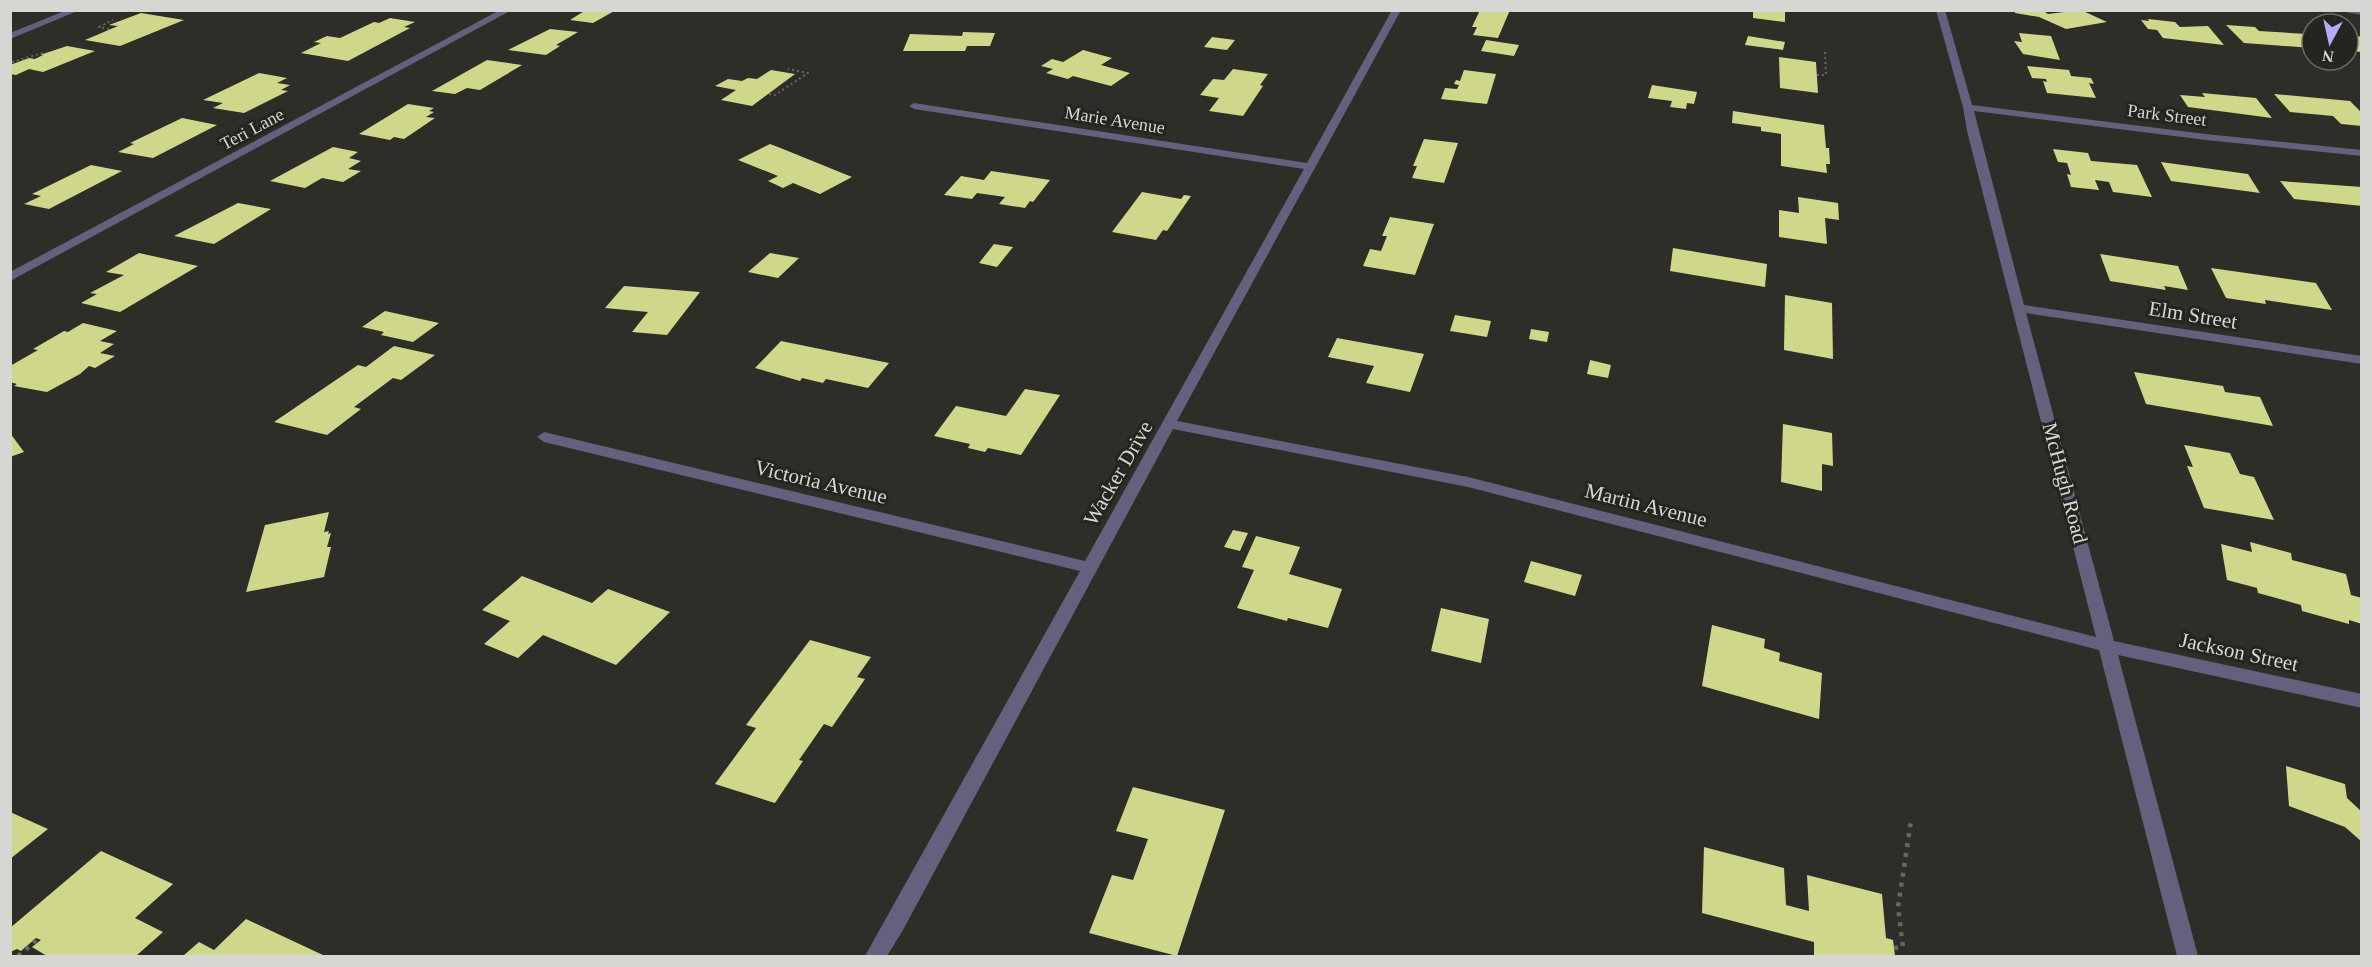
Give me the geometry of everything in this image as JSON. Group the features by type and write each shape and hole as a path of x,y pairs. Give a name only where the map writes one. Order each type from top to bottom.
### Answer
{"street":[{"path":"10,36 76,10"},
{"name":"Teri Lane","path":"10,278 508,10"},
{"name":"Wacker Drive","path":"875,957 902,912 1088,567 1170,424 1397,10"},
{"name":"McHugh Road","path":"1940,10 1968,107 1972,132 2188,957"},
{"path":"2338,10 2361,12"},
{"name":"Marie Avenue","path":"914,106 1311,167"},
{"name":"Park Street","path":"1968,107 2206,137 2361,153"},
{"name":"Elm Street","path":"2018,308 2361,360"},
{"name":"Martin Avenue","path":"1170,424 1468,482 2108,646"},
{"name":"Victoria Avenue","path":"544,437 1088,567"},
{"name":"Jackson Street","path":"2108,646 2361,701"}],"path":[{"path":"109,29 99,27 113,20"},
{"path":"12,62 46,52"},
{"path":"1817,75 1826,75 1825,52"},
{"path":"769,93 775,95 808,72 788,69"},
{"path":"1894,948 1903,947 1898,907 1911,821"},
{"path":"18,957 38,939"}],"building":[{"path":"586,10 616,10 593,23 570,20"},
{"path":"1480,10 1510,10 1498,38 1473,35 1477,27 1472,27"},
{"path":"1753,10 1785,10 1785,22 1753,18"},
{"path":"2015,10 2042,10 2048,14 2081,10 2107,22 2066,29 2039,17 2015,13"},
{"path":"141,13 184,20 120,46 85,40 118,26 109,25"},
{"path":"390,18 415,22 404,27 410,28 348,61 301,53 321,43 314,42 327,36 340,38 374,22 379,23"},
{"path":"2148,19 2175,22 2180,27 2208,26 2224,45 2163,38 2157,30 2148,29 2141,20 2149,21"},
{"path":"2226,25 2255,27 2259,31 2300,34 2300,47 2244,43"},
{"path":"550,29 578,32 556,45 560,46 546,55 508,50"},
{"path":"963,32 995,33 990,46 967,46 965,51 903,51 910,34 962,36"},
{"path":"2019,33 2051,36 2060,60 2023,54 2014,41 2022,42"},
{"path":"1748,36 1785,42 1783,50 1745,45"},
{"path":"1212,37 1235,40 1227,50 1204,47"},
{"path":"2360,37 2362,37 2362,52 2360,52"},
{"path":"1486,40 1519,45 1514,56 1481,51"},
{"path":"67,46 95,51 43,72 29,69 16,75 10,74 10,65 29,58 35,59 43,55 40,55"},
{"path":"1083,50 1112,58 1101,65 1130,73 1111,86 1073,76 1068,79 1046,73 1053,69 1041,66 1052,59 1063,62"},
{"path":"1779,57 1816,62 1818,93 1780,88"},
{"path":"487,60 522,65 480,90 467,88 455,94 432,91"},
{"path":"2027,66 2069,70 2071,76 2091,78 2094,84 2089,83 2096,98 2047,93 2043,81 2047,82 2046,79 2032,78"},
{"path":"1233,69 1268,74 1260,85 1263,86 1243,116 1209,111 1219,98 1200,95 1213,79 1224,80"},
{"path":"771,70 795,74 752,106 721,100 736,90 715,86 728,79 742,81 748,78 757,79"},
{"path":"1464,70 1496,74 1487,104 1441,99 1445,88 1457,89 1459,85 1454,84 1456,80 1460,81"},
{"path":"259,73 287,78 277,83 290,85 281,90 288,91 244,113 213,108 223,103 203,100"},
{"path":"1652,85 1697,92 1694,104 1687,103 1686,109 1670,107 1672,101 1648,98"},
{"path":"2202,93 2256,98 2272,118 2188,107 2180,95 2205,97"},
{"path":"2274,94 2350,101 2362,113 2362,126 2341,124 2333,116 2290,112"},
{"path":"408,104 434,108 429,111 434,112 426,117 435,118 404,139 394,137 390,140 359,134"},
{"path":"1733,111 1824,125 1830,164 1826,164 1827,173 1781,166 1781,134 1761,131 1761,127 1732,123"},
{"path":"182,118 217,125 153,158 118,152 134,144 130,143"},
{"path":"1424,139 1458,143 1444,183 1412,178 1417,166 1413,166"},
{"path":"770,144 852,177 820,194 793,183 783,188 768,181 778,176 738,160"},
{"path":"333,147 358,152 349,158 361,161 348,169 361,171 343,182 322,178 305,188 270,181"},
{"path":"2053,149 2088,153 2091,161 2137,165 2152,197 2113,192 2109,182 2095,180 2099,190 2071,187 2067,174 2071,175 2067,163 2058,162"},
{"path":"2161,162 2248,174 2260,193 2171,181"},
{"path":"91,165 122,171 49,209 24,204 41,196 32,194"},
{"path":"991,171 1050,180 1033,202 1030,201 1025,208 999,204 1005,197 977,193 972,199 944,195 961,176 984,180"},
{"path":"2280,181 2362,187 2362,206 2294,199"},
{"path":"1142,192 1181,199 1184,195 1191,196 1167,231 1163,230 1156,240 1112,232"},
{"path":"1798,197 1838,203 1839,220 1825,218 1827,244 1779,237 1779,210 1799,213"},
{"path":"238,203 271,209 214,244 174,236"},
{"path":"1390,217 1434,224 1415,275 1363,266 1370,249 1381,251 1387,236 1382,236"},
{"path":"994,244 1013,247 997,267 979,263"},
{"path":"1673,248 1767,264 1765,287 1670,271"},
{"path":"139,253 198,266 120,312 81,303 97,294 90,293 124,275 106,272"},
{"path":"770,253 799,258 778,278 748,272"},
{"path":"2100,254 2178,266 2188,290 2164,286 2166,290 2110,281"},
{"path":"2211,268 2316,283 2332,310 2265,300 2266,304 2226,298"},
{"path":"624,286 700,292 667,335 632,332 648,312 605,308"},
{"path":"1785,295 1832,303 1833,359 1784,350"},
{"path":"385,311 439,323 413,342 381,335 384,332 362,327"},
{"path":"1455,315 1491,321 1487,337 1450,331"},
{"path":"83,323 117,331 100,341 114,344 100,353 115,356 95,368 89,366 80,374 47,392 14,386 17,384 10,382 10,366 38,350 33,349"},
{"path":"1531,329 1549,332 1547,342 1529,339"},
{"path":"1337,338 1424,354 1410,392 1366,383 1374,366 1328,357"},
{"path":"781,341 889,363 868,388 826,379 823,383 802,378 800,381 755,368"},
{"path":"394,346 435,355 401,380 393,378 354,407 361,409 327,435 274,422 358,365 366,367"},
{"path":"1590,360 1611,365 1608,378 1587,374"},
{"path":"2134,372 2223,386 2225,392 2260,397 2273,426 2146,404"},
{"path":"1025,389 1060,395 1021,455 988,448 985,452 968,448 970,444 934,436 956,406 1006,416"},
{"path":"1783,424 1832,433 1833,466 1822,464 1822,491 1781,482"},
{"path":"10,433 24,452 10,457"},
{"path":"2184,445 2230,453 2240,474 2254,477 2274,520 2204,508 2187,466 2193,467"},
{"path":"329,512 324,532 331,533 327,547 331,547 324,577 246,592 265,525"},
{"path":"1233,530 1248,533 1240,551 1224,547"},
{"path":"1256,536 1300,547 1289,574 1342,589 1328,628 1288,618 1287,621 1237,608 1254,570 1242,567"},
{"path":"2250,542 2291,553 2292,560 2346,574 2351,595 2362,598 2362,624 2349,620 2349,624 2302,611 2301,605 2258,593 2257,588 2227,580 2221,544 2252,552"},
{"path":"1531,561 1582,575 1575,596 1524,582"},
{"path":"522,576 592,603 608,589 670,612 616,665 543,635 518,658 484,644 510,621 482,610"},
{"path":"1441,608 1489,619 1481,663 1431,651"},
{"path":"1712,625 1765,639 1764,648 1780,653 1779,661 1822,673 1819,719 1702,686"},
{"path":"810,640 871,657 857,677 865,679 832,727 824,724 799,760 803,761 775,803 715,784 756,728 746,725"},
{"path":"2286,766 2345,784 2347,798 2362,812 2362,842 2345,827 2289,806"},
{"path":"1133,787 1225,810 1177,956 1089,933 1112,875 1133,880 1148,839 1116,831"},
{"path":"10,812 48,829 10,859"},
{"path":"1704,847 1784,868 1786,905 1809,911 1807,875 1882,894 1886,938 1893,940 1895,956 1814,956 1814,942 1702,913"},
{"path":"101,851 173,884 135,918 163,932 136,956 47,956 32,947 41,940 36,938 21,951 17,949 10,952 10,928"},
{"path":"246,919 325,956 183,956 199,942 214,950"}]}
